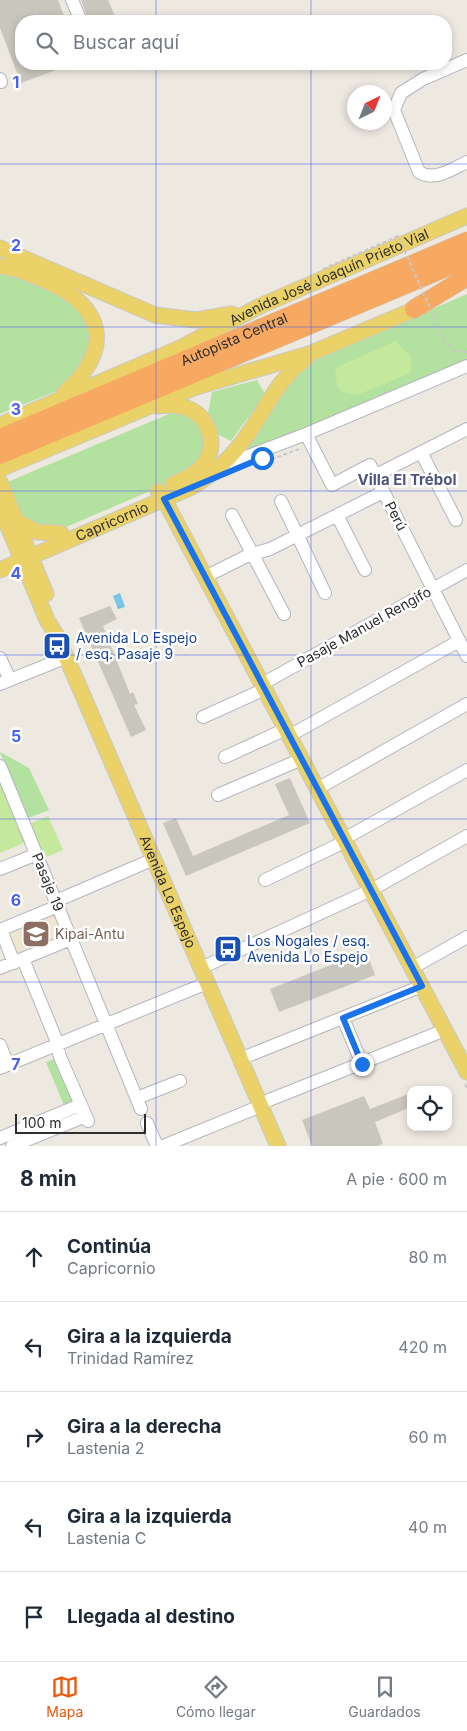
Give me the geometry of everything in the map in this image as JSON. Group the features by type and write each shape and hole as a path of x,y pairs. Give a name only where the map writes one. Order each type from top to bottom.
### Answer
{"highway":[{"name":"Autopista Central","path":"0,438 465,246"},
{"name":"Autopista Central","path":"1,468 465,246"},
{"path":"414,309 467,277"}],"main road":[{"name":"Avenida José Joaquín Prieto Vial","path":"0,425 180,348 260,306 467,216"},
{"path":"0,248 139,309 166,317 205,320 260,306"},
{"path":"0,266 22,271 66,290 83,305 94,326 96,346 90,365 73,386 53,402"},
{"path":"1,468 207,383 279,364 323,348 467,287"},
{"path":"189,483 222,466 242,442 286,376 303,361 323,348"},
{"path":"146,408 162,405 184,407 200,416 207,426 211,439 209,456 189,483"},
{"name":"Avenida Lo Espejo","path":"1,468 18,522 25,554"},
{"name":"Capricornio","path":"0,559 25,554 189,483"},
{"path":"161,495 445,1030 466,1066"},
{"name":"Capricornio","path":"0,570 61,533 161,495"},
{"path":"0,509 0,524"},
{"name":"Avenida Lo Espejo","path":"0,509 25,554 55,617 58,638 278,1146"},
{"path":"18,522 37,532 61,533"}],"street":[{"path":"72,0 78,15"},
{"path":"452,66 467,60"},
{"path":"444,70 423,79 401,93 394,110 419,172 426,176 434,176 467,162"},
{"name":"Capricornio","path":"222,466 306,434 467,366"},
{"path":"306,434 332,485 370,465 376,475 466,431"},
{"name":"Capricornio","path":"189,483 262,458 306,434"},
{"path":"422,452 456,520"},
{"name":"Perú","path":"376,475 467,656"},
{"path":"205,576 253,554 270,549 383,492"},
{"path":"281,501 325,593"},
{"path":"232,515 284,614"},
{"path":"337,515 365,570"},
{"name":"Pasaje Manuel Rengifo","path":"203,717 263,686 467,570"},
{"path":"225,757 287,732 459,641"},
{"path":"0,658 5,682 67,657"},
{"path":"317,789 467,704"},
{"path":"218,795 302,759"},
{"name":"Pasaje 19","path":"0,766 139,1104 180,1081"},
{"path":"265,880 336,846 467,770"},
{"path":"201,968 371,890 467,836"},
{"path":"0,869 37,854"},
{"path":"85,1114 57,1045 19,961 1,930 154,859"},
{"path":"412,968 467,937"},
{"path":"0,968 72,939"},
{"path":"0,1045 4,1067 208,983"},
{"path":"240,1059 422,986"},
{"path":"343,1018 362,1064"},
{"path":"162,1146 261,1106 269,1100 445,1030"},
{"path":"0,1138 85,1114"},
{"path":"12,1146 85,1114"},
{"path":"148,1123 157,1146"}],"path":[{"path":"323,270 398,236 445,342 455,351 467,352"}],"shaded area":[{"name":"Kipai-Antu","path":"56,911 67,937 16,957 6,931"}],"green space":[{"path":"0,272 8,272 66,296 88,320 90,355 59,390 0,414"},
{"path":"467,294 467,362 235,457 305,364"},
{"path":"396,341 410,356 410,373 357,395 342,392 337,386 335,368"},
{"path":"257,380 265,394 231,441 217,434 215,424 208,413 212,392"},
{"path":"176,411 198,420 209,446 190,474 59,530 25,523 5,483"},
{"path":"0,752 29,768 49,810 26,819"},
{"path":"0,781 26,842 0,853"},
{"path":"48,816 63,850 44,858 29,824"},
{"path":"57,1058 76,1103 65,1108 46,1062"}],"water":[{"path":"120,593 125,607 118,609 113,596"}],"building":[{"path":"0,0 58,0 64,15 15,15 15,67 0,28"},
{"path":"81,0 108,0 114,15 87,15"},
{"path":"16,70 56,70 21,83"},
{"path":"110,606 117,619 103,626 130,694 133,692 138,704 134,705 146,730 131,737 79,618"},
{"path":"290,778 310,823 186,876 163,823 176,818 193,856 289,815 275,784"},
{"path":"366,951 375,975 279,1012 270,989"},
{"path":"407,1095 407,1109 375,1122 383,1144 378,1146 312,1146 302,1120 364,1096 370,1109"}],"place":[{"name":"Avenida Lo Espejo / esq. Pasaje 9","path":"57,646"},
{"name":"Kipai-Antu","path":"36,934"},
{"name":"Los Nogales / esq. Avenida Lo Espejo","path":"228,949"}],"district":[{"name":"Villa El Trébol","path":"407,480"}],"route":[{"path":"262,458 164,499 422,986 343,1018 362,1064"}]}
